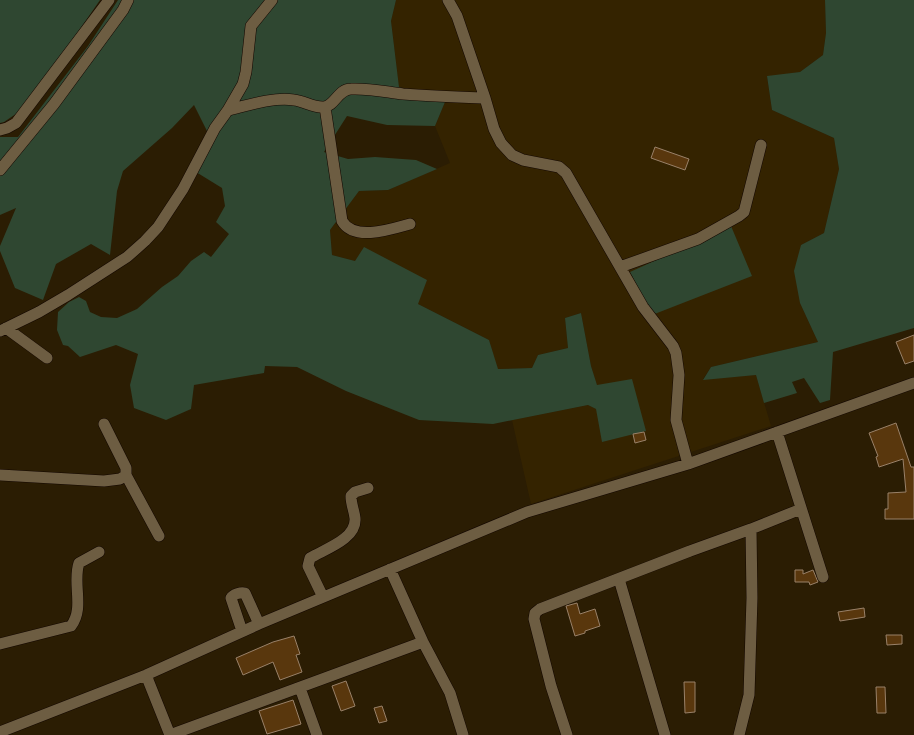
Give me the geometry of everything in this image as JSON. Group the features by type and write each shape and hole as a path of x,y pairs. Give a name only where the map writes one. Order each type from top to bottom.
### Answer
{"street":[{"path":"0,130 16,123 109,0"},
{"path":"0,170 62,92 123,10 128,0"},
{"path":"3,330 39,312 68,295 127,257 158,227 183,189 215,128 228,110 243,84 246,72 251,26 272,0"},
{"path":"448,0 457,16 498,139 512,155 523,160 559,167 566,173 643,307 673,346 676,353 679,375 676,420 688,464"},
{"path":"228,110 251,104 282,100 295,100 325,107 330,105 340,93 348,89 404,94 485,98"},
{"path":"325,107 342,221 346,227 353,231 381,232 410,224"},
{"path":"620,267 698,239 744,212 761,145"},
{"path":"3,330 47,358"},
{"path":"0,732 146,675 259,624 527,512 688,464 914,383"},
{"path":"104,424 126,468 126,475 159,536"},
{"path":"777,432 823,577"},
{"path":"0,475 104,481 120,479 126,475"},
{"path":"323,597 308,566 310,558 345,539 351,532 355,519 351,496 355,492 368,488"},
{"path":"566,735 551,686 534,619 535,613 540,609 690,551 752,530 801,509"},
{"path":"739,735 749,695 752,598 752,530"},
{"path":"0,644 71,626 76,620 78,607 76,570 79,562 99,552"},
{"path":"390,568 424,642 450,693 463,735"},
{"path":"620,579 665,735"},
{"path":"242,632 231,598 233,596 242,592 245,593 259,624"},
{"path":"238,620 254,613"},
{"path":"146,675 170,735 424,642"},
{"path":"300,688 317,735"}],"shaded area":[{"path":"396,0 825,0 826,33 823,55 800,72 767,77 772,110 834,138 839,169 824,233 801,245 800,303 818,342 711,367 703,379 756,375 771,426 531,504 512,420 588,405 596,409 597,386 591,366 581,313 565,318 568,348 538,355 532,368 497,369 489,340 418,304 364,248 355,261 332,255 330,230 359,191 388,190 450,163 435,126 445,102 399,87 391,21"}],"green space":[{"path":"0,0 100,0 26,107 4,122 0,123"},
{"path":"118,0 396,0 391,21 399,87 445,102 435,126 387,125 347,116 324,152 348,159 375,157 416,160 437,169 388,190 359,191 330,230 332,255 355,261 364,247 427,280 418,304 489,340 498,369 532,368 538,355 568,348 565,318 581,313 591,366 597,385 632,379 646,431 602,442 596,409 588,405 493,424 419,420 346,391 297,367 265,366 264,373 194,385 191,409 166,420 134,408 130,385 138,354 116,345 80,357 68,346 63,345 57,330 58,312 69,302 79,297 86,301 90,312 101,317 117,318 137,309 162,287 178,276 191,261 204,252 211,257 229,234 216,222 225,206 222,188 196,172 213,143 194,105 172,128 123,171 117,191 110,255 91,244 56,264 43,300 15,288 0,251 0,246 16,208 0,215 0,137 18,137 88,46"},
{"path":"825,0 914,0 914,328 833,352 830,400 820,403 804,378 792,382 797,393 764,403 756,375 703,380 711,367 818,342 800,303 794,271 801,245 824,233 839,169 834,138 772,110 767,76 800,72 823,55 826,33"},
{"path":"731,226 752,276 652,315 630,272"}],"building":[{"path":"655,147 689,159 685,170 651,158"},
{"path":"914,335 914,361 905,364 896,342"},
{"path":"896,423 911,467 914,467 914,519 885,519 885,509 888,509 888,493 906,492 903,459 879,467 876,457 878,456 869,433"},
{"path":"644,432 646,440 635,443 633,434"},
{"path":"795,570 803,570 803,574 813,570 818,582 810,585 809,582 795,582"},
{"path":"577,603 580,614 595,609 600,626 575,636 566,606"},
{"path":"864,608 865,617 840,621 838,612"},
{"path":"886,635 902,635 902,644 887,645"},
{"path":"294,636 300,654 296,655 302,672 280,680 273,662 243,675 236,658 273,642"},
{"path":"346,681 355,706 341,711 332,686"},
{"path":"684,682 695,682 695,712 685,713"},
{"path":"876,687 885,687 886,713 877,713"},
{"path":"293,700 301,724 267,734 259,711"},
{"path":"382,706 387,721 379,723 374,708"}]}
